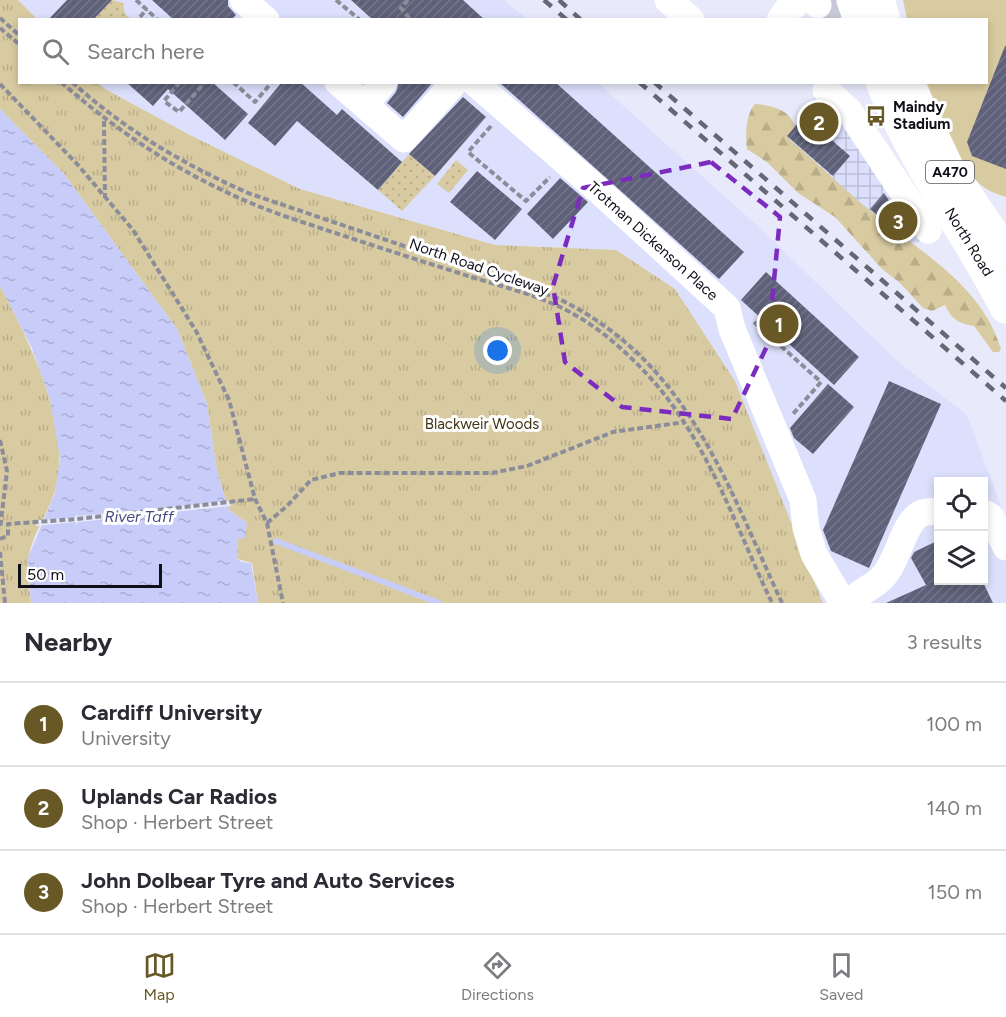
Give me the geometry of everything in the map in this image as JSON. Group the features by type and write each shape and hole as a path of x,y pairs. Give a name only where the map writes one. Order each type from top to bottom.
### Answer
{"main road":[{"path":"878,0 883,18"},
{"path":"817,4 855,18"},
{"name":"North Road","path":"886,84 904,166 986,267 1006,307"},
{"name":"North Road","path":"887,84 947,167 996,226 1006,254"}],"street":[{"path":"243,0 264,18"},
{"path":"668,0 689,18"},
{"path":"884,18 886,0"},
{"path":"340,84 404,139 452,84"},
{"path":"364,105 382,84"},
{"name":"Trotman Dickenson Place","path":"476,84 597,189 727,308 732,329 803,501 806,528 814,554 843,603"},
{"path":"826,90 904,166 928,230"},
{"path":"849,603 882,579 894,562 913,520 922,512 934,511"},
{"path":"988,516 1006,547"}],"path":[{"path":"136,0 156,18"},
{"path":"336,0 358,18"},
{"path":"408,0 401,8 409,18"},
{"path":"140,17 147,9"},
{"path":"0,18 18,34"},
{"path":"0,28 18,43"},
{"path":"0,84 133,230 196,331 228,400 255,499 267,523 283,603"},
{"name":"North Road Cycleway","path":"64,84 104,120 176,168 211,186 285,216 533,297 576,315 604,334 641,368 685,422 710,468 772,603"},
{"path":"74,84 105,112 177,159 218,180 248,193 557,298 604,324 676,394 704,435 782,603"},
{"path":"178,84 164,100 179,112 203,84"},
{"path":"234,84 255,102 270,84"},
{"path":"104,120 105,198"},
{"path":"493,124 468,152 525,201 553,174"},
{"path":"267,523 287,506 311,480 322,476 340,473 492,473 526,466 613,432 685,422"},
{"path":"0,440 7,471 0,529"},
{"path":"0,539 8,536 8,525 255,499"},
{"path":"0,552 6,603"}],"highlighted area":[{"path":"711,162 780,217 768,344 732,419 622,407 565,362 553,286 583,188"}],"shaded area":[{"path":"18,0 504,0 526,18 35,18"},
{"path":"99,84 599,84 761,229 896,360 967,415 1006,519 1006,603 823,603 797,535 616,250 495,245 300,189 190,135 104,89"},
{"path":"815,97 841,120 925,240 904,245 781,140"}],"green space":[{"name":"Blackweir Woods","path":"0,0 18,0 36,18 18,18 18,84 99,84 190,135 300,189 495,245 616,250 675,289 735,381 823,603 258,603 252,563 238,559 238,538 247,523 229,510 217,472 207,404 177,329 64,174 0,109"},
{"path":"112,0 123,3 125,14 130,18 95,18"},
{"path":"903,0 1006,0 1006,197 984,187 973,177 957,152 927,84 988,84 988,18 907,18"},
{"path":"755,104 774,107 785,112 795,126 787,137 861,203 929,256 964,288 992,326 1001,349 999,352 993,352 974,326 964,324 953,317 945,305 932,311 923,308 900,283 882,269 835,217 798,193 768,163 747,149 747,125"},
{"path":"409,154 435,176 402,211 378,190"},
{"path":"456,160 468,170 449,193 437,184"},
{"path":"0,286 24,333 46,387 54,415 58,442 59,469 54,494 33,541 28,562 31,603 0,603"}],"water":[{"name":"River Taff","path":"0,109 64,174 177,329 207,404 217,472 229,510 247,523 245,538 238,539 238,559 241,562 251,563 258,603 31,603 28,558 55,493 60,459 50,399 32,348 0,286"}],"pier":[{"path":"229,501 231,506 79,522 76,525 76,522 36,526 39,520 75,517 77,514 78,516"}],"building":[{"path":"67,0 112,0 95,18 50,18"},
{"path":"152,0 228,0 228,6 236,15 233,18 172,18"},
{"path":"351,0 463,0 483,18 371,18"},
{"path":"1005,46 1006,169 972,156 967,142"},
{"path":"128,84 214,84 248,114 225,140 168,89 153,106"},
{"path":"280,84 302,84 337,115 342,109 402,162 378,190 297,121 275,146 248,123"},
{"path":"398,84 431,84 403,117 387,103 396,92"},
{"path":"501,84 557,84 744,252 719,279"},
{"path":"463,97 486,117 435,176 409,154"},
{"path":"816,102 838,123 827,136 850,156 833,176 787,136"},
{"path":"477,171 522,209 495,240 450,202"},
{"path":"560,178 588,202 553,239 527,214"},
{"path":"884,193 913,236 906,241 870,209"},
{"path":"766,272 859,357 834,385 741,300"},
{"path":"889,381 941,404 869,568 831,551 823,530"},
{"path":"828,384 854,407 813,454 794,438 790,428"},
{"path":"934,542 934,585 984,585 993,603 886,603 926,585 911,558 914,552"}],"waterway":[{"path":"276,541 439,603"}],"tunnel":[{"path":"827,1 833,18"}],"railway":[{"path":"544,0 565,18"},
{"path":"559,0 579,18"},
{"path":"641,84 1006,401"},
{"path":"656,84 1006,388"}],"place":[{"name":"Maindy Stadium","path":"876,116"},
{"name":"Uplands Car Radios","path":"819,122"},
{"name":"John Dolbear Tyre and Auto Services","path":"898,221"},
{"name":"Cardiff University","path":"779,324"}]}
